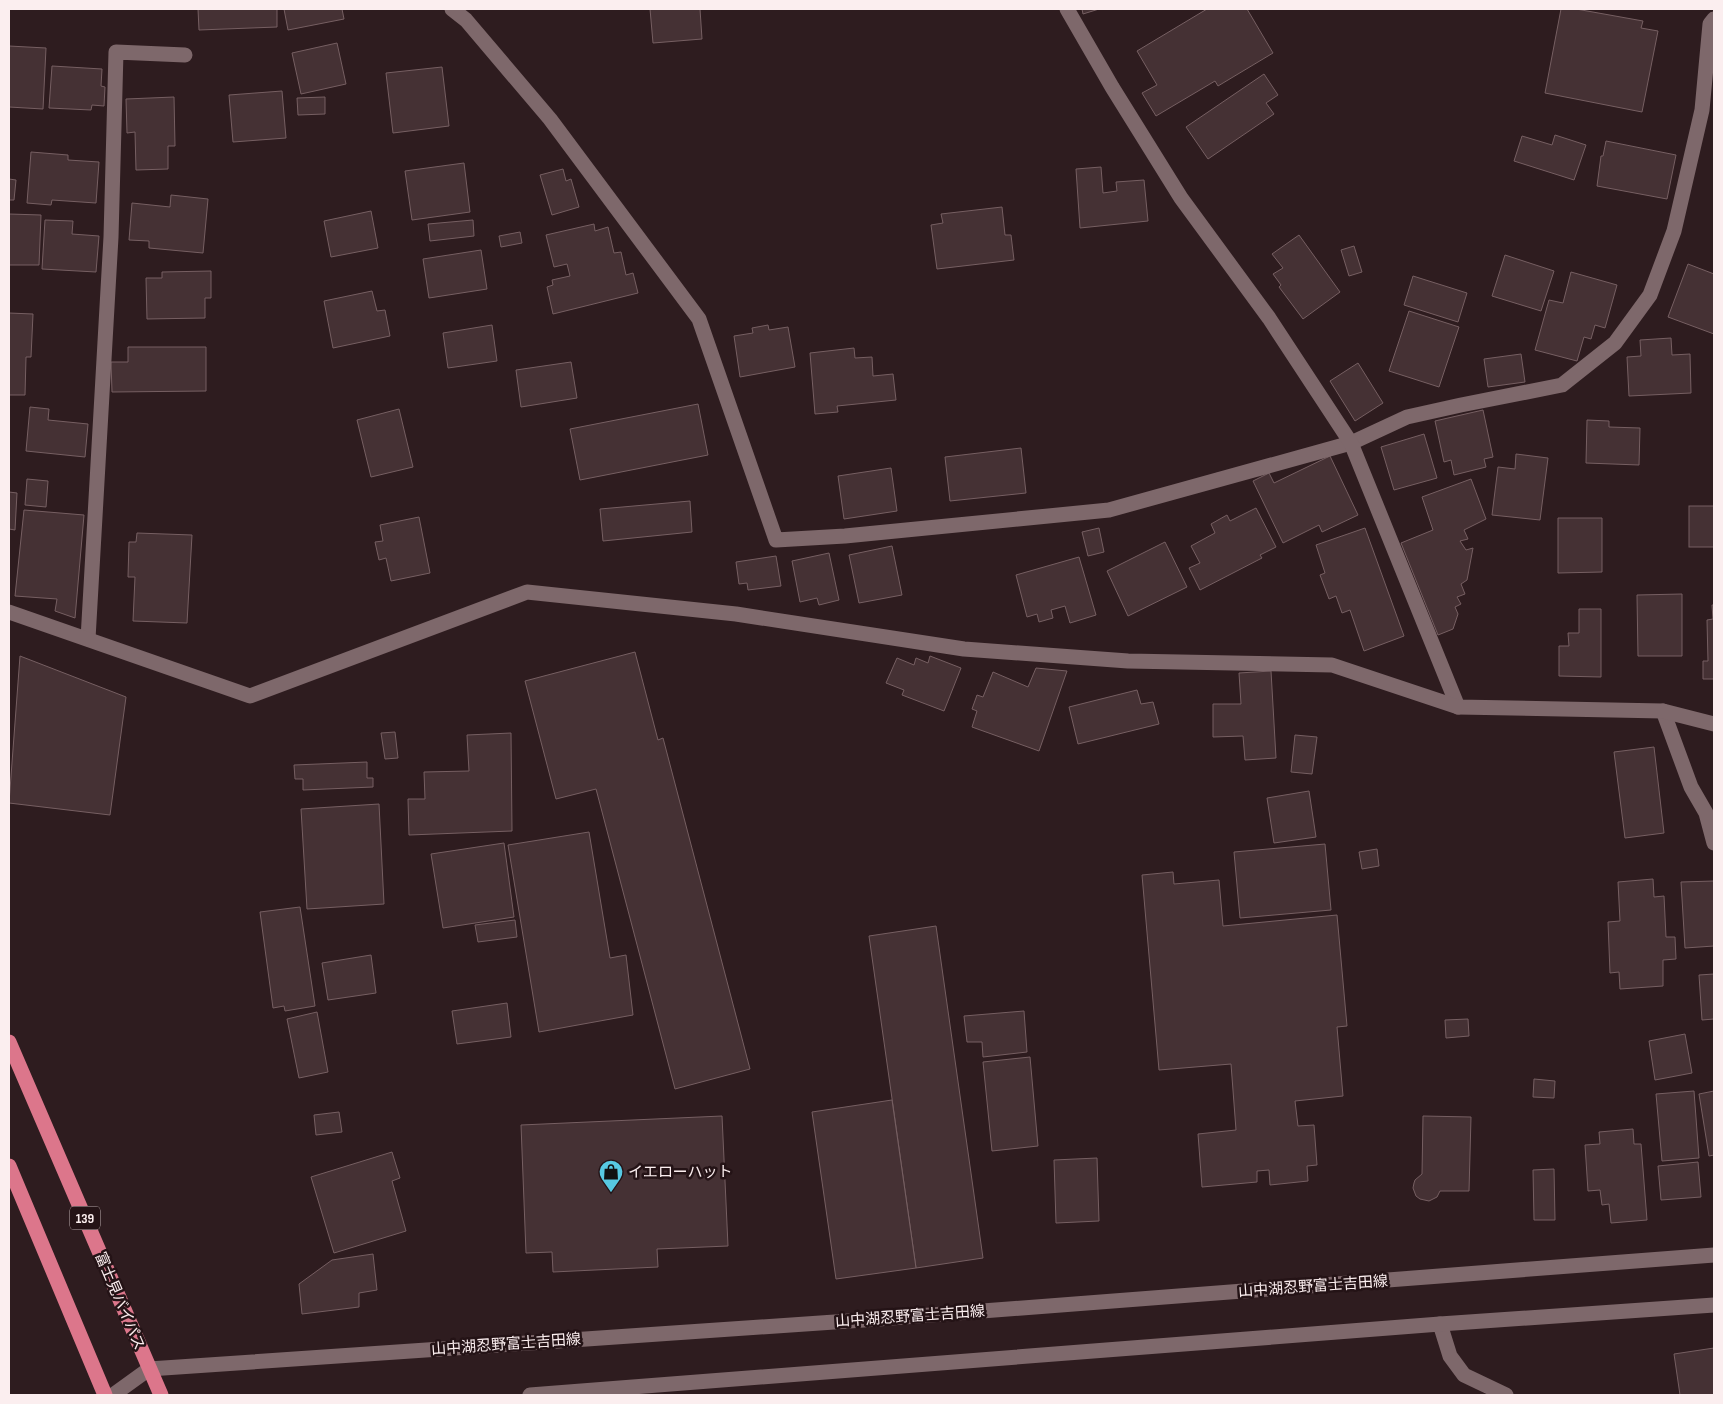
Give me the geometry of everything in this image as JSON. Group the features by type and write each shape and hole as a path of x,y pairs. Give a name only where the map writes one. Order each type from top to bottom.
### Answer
{"highway":[{"name":"富士見バイパス","path":"9,1042 161,1395"},
{"path":"9,1166 105,1395"}],"main road":[{"path":"452,9 466,20 550,119 699,319 776,540 845,536 1109,510 1352,443 1407,418 1562,384 1615,342 1650,295 1674,231 1702,110 1710,24 1714,19"},
{"path":"1067,9 1112,87 1182,198 1269,318 1352,443 1458,707"},
{"path":"88,639 111,237 116,52 185,55"},
{"path":"9,612 250,696 527,592 736,614 964,649 1128,661 1332,665 1458,707 1663,711 1714,724"},
{"path":"1663,711 1691,786 1706,813 1714,843"},
{"name":"山中湖忍野富士吉田線","path":"149,1369 878,1319 1714,1255"},
{"path":"530,1395 1440,1324 1714,1305"},
{"path":"1440,1324 1450,1356 1464,1375 1506,1395"},
{"path":"113,1395 149,1369"}],"building":[{"path":"198,9 277,9 277,27 199,30"},
{"path":"284,9 342,9 344,19 288,30"},
{"path":"650,9 700,9 702,39 653,43"},
{"path":"1082,9 1099,9 1083,14"},
{"path":"1207,9 1247,9 1273,53 1218,86 1215,81 1156,116 1142,93 1157,85 1137,51"},
{"path":"1561,9 1576,9 1643,21 1641,28 1658,31 1642,112 1545,93"},
{"path":"337,43 346,84 301,94 292,53"},
{"path":"9,46 46,48 43,109 9,107"},
{"path":"52,66 102,69 101,86 105,87 104,106 92,105 91,110 49,108"},
{"path":"442,67 449,126 393,133 386,73"},
{"path":"1264,74 1278,95 1266,103 1274,114 1208,159 1186,127"},
{"path":"282,91 286,138 233,142 229,95"},
{"path":"174,97 175,146 168,146 168,169 136,170 135,132 127,133 126,99"},
{"path":"325,97 325,114 298,115 297,98"},
{"path":"1555,135 1586,145 1574,180 1514,161 1522,136 1552,145"},
{"path":"1606,141 1676,155 1667,199 1597,186 1601,156 1603,156"},
{"path":"31,152 68,155 68,160 99,162 96,203 52,200 51,205 27,203"},
{"path":"464,163 470,212 412,220 405,171"},
{"path":"1101,167 1103,193 1117,191 1116,182 1144,180 1148,221 1080,228 1076,169"},
{"path":"563,169 566,181 571,179 579,207 552,215 540,175"},
{"path":"9,179 16,180 14,200 9,200"},
{"path":"171,195 208,199 203,253 149,248 149,241 129,240 132,203 170,207"},
{"path":"1002,207 1005,235 1011,235 1014,260 937,269 931,225 943,223 941,214"},
{"path":"371,211 378,248 331,257 324,221"},
{"path":"9,214 41,215 39,265 9,265"},
{"path":"45,220 73,221 72,234 99,236 96,272 42,269"},
{"path":"473,220 474,236 430,241 428,224"},
{"path":"594,224 595,231 608,227 614,253 621,252 626,275 633,273 638,293 553,314 547,287 553,285 552,280 570,276 567,264 554,267 546,235"},
{"path":"520,232 522,243 501,247 499,236"},
{"path":"1299,235 1340,292 1303,319 1279,287 1281,285 1273,274 1283,268 1272,254"},
{"path":"1354,246 1362,272 1349,276 1341,250"},
{"path":"481,250 487,289 429,298 423,259"},
{"path":"1505,255 1554,271 1541,311 1492,296"},
{"path":"1688,264 1714,274 1714,334 1668,317"},
{"path":"211,271 211,298 205,298 205,318 147,319 146,278 162,278 162,272"},
{"path":"1571,272 1617,285 1605,328 1595,325 1591,339 1584,337 1577,361 1535,350 1549,300 1563,303"},
{"path":"1413,276 1467,293 1458,322 1404,305"},
{"path":"372,291 377,311 385,310 390,336 333,348 324,301"},
{"path":"1409,311 1459,327 1439,387 1389,371"},
{"path":"9,313 33,314 31,357 26,357 25,395 9,395"},
{"path":"492,325 497,361 448,368 443,333"},
{"path":"768,325 769,330 788,327 795,367 740,377 734,336 753,333 752,328"},
{"path":"1671,338 1672,355 1690,354 1691,393 1629,396 1627,357 1641,356 1640,340"},
{"path":"128,347 206,347 206,391 112,392 111,362 128,362"},
{"path":"854,348 855,358 872,357 873,376 893,374 896,400 837,406 838,412 815,414 810,353"},
{"path":"1521,354 1525,382 1488,387 1484,359"},
{"path":"571,362 577,398 521,407 516,370"},
{"path":"1358,363 1383,403 1355,421 1330,381"},
{"path":"698,404 708,455 580,480 570,429"},
{"path":"30,407 49,409 48,420 88,424 85,457 26,451"},
{"path":"399,409 413,467 371,477 357,420"},
{"path":"1483,410 1493,457 1484,459 1486,467 1454,475 1451,460 1444,462 1435,421"},
{"path":"1587,420 1609,421 1609,427 1640,428 1639,465 1586,463"},
{"path":"1424,434 1437,478 1394,490 1381,447"},
{"path":"1021,448 1026,493 950,501 945,457"},
{"path":"1516,454 1548,458 1540,520 1492,515 1498,467 1515,469"},
{"path":"1330,456 1358,515 1322,532 1319,525 1283,543 1253,481 1269,473 1274,483"},
{"path":"891,468 897,511 844,519 838,476"},
{"path":"27,479 48,481 46,507 25,505"},
{"path":"1471,479 1486,519 1464,530 1468,539 1460,541 1466,550 1473,548 1467,580 1461,584 1465,594 1457,597 1461,604 1455,607 1458,614 1453,629 1438,635 1401,543 1433,530 1422,497"},
{"path":"9,492 17,493 15,530 9,529"},
{"path":"690,501 692,532 603,541 600,509"},
{"path":"1689,506 1714,506 1714,547 1689,547"},
{"path":"1256,508 1276,547 1260,555 1262,558 1200,590 1189,568 1200,563 1191,546 1215,533 1211,524 1227,515 1230,521"},
{"path":"24,510 84,515 75,618 55,611 57,599 15,596"},
{"path":"419,517 430,573 391,581 386,558 379,560 375,542 383,541 380,525"},
{"path":"1558,518 1602,518 1602,572 1558,573"},
{"path":"1099,528 1104,552 1088,556 1082,532"},
{"path":"1365,528 1404,636 1364,651 1350,610 1342,613 1336,596 1329,599 1320,575 1325,573 1316,545"},
{"path":"137,533 192,535 187,623 133,621 135,577 128,577 129,542 136,542"},
{"path":"1165,542 1187,587 1128,616 1107,571"},
{"path":"892,546 902,595 859,603 849,555"},
{"path":"829,553 839,600 819,605 817,598 800,602 792,561"},
{"path":"776,556 781,586 748,590 747,583 739,584 736,562"},
{"path":"1079,557 1096,615 1070,623 1065,606 1051,610 1053,618 1039,622 1037,614 1027,617 1016,575"},
{"path":"1682,594 1682,656 1638,656 1637,595"},
{"path":"1712,605 1714,605 1714,679 1703,679 1703,661 1708,661 1707,620 1713,619"},
{"path":"1579,609 1601,609 1601,677 1559,676 1559,646 1569,646 1568,633 1579,633"},
{"path":"635,652 658,740 663,738 750,1069 675,1089 596,789 556,799 525,681"},
{"path":"20,656 126,697 110,815 9,803"},
{"path":"930,656 961,668 944,711 902,695 904,690 886,683 897,658 914,665 916,658 928,663"},
{"path":"1036,668 1067,671 1039,751 972,727 977,711 972,709 977,695 983,697 993,672 1028,687"},
{"path":"1271,671 1276,758 1245,760 1243,736 1213,737 1213,704 1241,704 1239,673"},
{"path":"1137,690 1141,704 1153,702 1159,724 1078,744 1069,707"},
{"path":"395,732 398,758 385,759 381,733"},
{"path":"511,733 512,831 409,835 408,799 425,799 424,772 469,771 467,735"},
{"path":"1295,735 1317,737 1312,774 1291,772"},
{"path":"1654,747 1664,833 1625,838 1614,752"},
{"path":"367,762 367,778 373,778 373,787 303,790 303,779 295,779 294,765"},
{"path":"1309,791 1316,837 1274,843 1267,798"},
{"path":"379,804 384,904 307,909 301,809"},
{"path":"589,832 610,958 626,955 633,1015 539,1032 508,845"},
{"path":"504,843 514,917 443,928 431,854"},
{"path":"1325,844 1331,910 1240,918 1234,852"},
{"path":"1377,849 1379,866 1362,869 1359,852"},
{"path":"1173,872 1174,884 1219,880 1223,926 1337,915 1347,1026 1337,1027 1343,1096 1295,1101 1298,1126 1314,1125 1317,1165 1307,1166 1308,1181 1270,1185 1269,1170 1257,1171 1257,1182 1202,1187 1198,1134 1236,1130 1231,1064 1159,1070 1142,875"},
{"path":"1653,879 1654,897 1664,896 1666,937 1675,937 1676,959 1663,960 1663,986 1620,989 1619,972 1610,973 1608,922 1620,921 1618,882"},
{"path":"1714,881 1714,946 1685,948 1681,882"},
{"path":"300,907 315,1006 285,1011 284,1006 273,1008 260,912"},
{"path":"515,920 517,937 478,942 475,925"},
{"path":"936,926 983,1258 916,1268 869,936"},
{"path":"371,955 376,993 328,1000 322,963"},
{"path":"1714,974 1714,1019 1702,1020 1699,975"},
{"path":"507,1003 511,1037 457,1044 452,1011"},
{"path":"1024,1011 1027,1052 983,1057 982,1042 967,1042 964,1016"},
{"path":"317,1012 328,1072 299,1078 287,1019"},
{"path":"1468,1019 1469,1036 1446,1038 1445,1020"},
{"path":"1685,1034 1692,1073 1655,1080 1649,1041"},
{"path":"1030,1057 1038,1146 992,1151 983,1062"},
{"path":"1534,1079 1555,1081 1554,1098 1533,1097"},
{"path":"1694,1091 1699,1158 1662,1161 1656,1094"},
{"path":"1714,1091 1714,1155 1709,1156 1699,1094"},
{"path":"892,1100 916,1268 836,1279 812,1112"},
{"path":"339,1112 342,1132 316,1135 314,1115"},
{"path":"722,1116 728,1246 657,1249 658,1267 553,1272 552,1252 526,1253 521,1125"},
{"path":"1423,1116 1471,1117 1469,1191 1440,1191 1437,1197 1429,1201 1416,1196 1413,1188 1414,1183 1422,1174"},
{"path":"1633,1129 1634,1144 1641,1144 1647,1220 1611,1223 1609,1204 1602,1205 1600,1190 1588,1191 1585,1145 1600,1144 1599,1132"},
{"path":"392,1152 400,1178 392,1181 406,1231 334,1253 311,1177"},
{"path":"1097,1158 1099,1221 1056,1223 1054,1160"},
{"path":"1698,1162 1701,1197 1661,1200 1658,1166"},
{"path":"1554,1169 1555,1220 1534,1220 1533,1170"},
{"path":"373,1254 377,1290 359,1293 359,1307 302,1314 299,1284 332,1260"},
{"path":"1714,1348 1714,1395 1680,1395 1674,1354"}],"place":[{"name":"イエローハット","path":"611,1193"}]}
